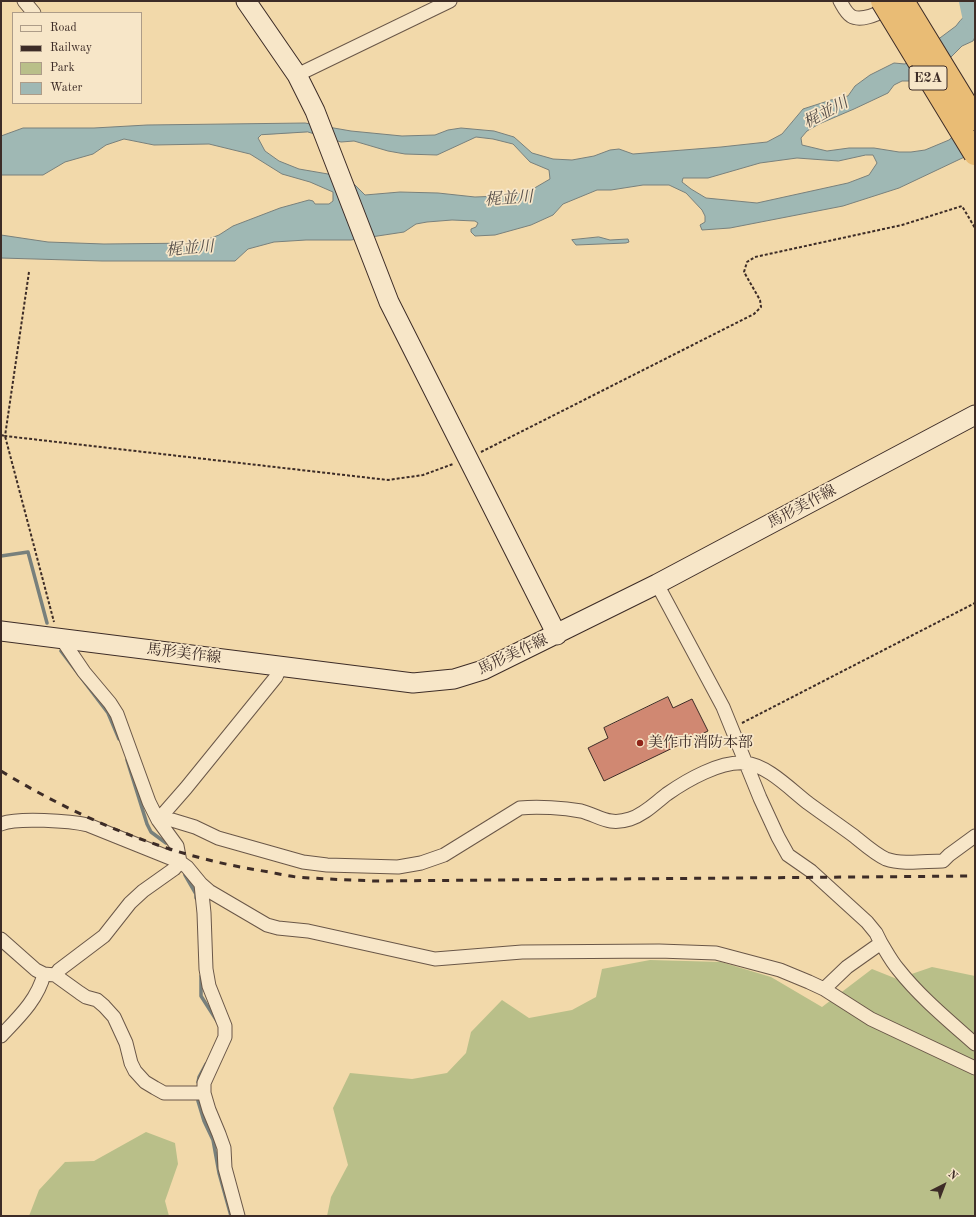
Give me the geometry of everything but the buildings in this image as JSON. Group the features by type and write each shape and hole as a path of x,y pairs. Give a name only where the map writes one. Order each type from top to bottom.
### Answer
{"highway":[{"name":"E2A","path":"882,1 975,154"},
{"name":"E2A","path":"903,1 975,119"}],"main road":[{"path":"246,1 298,75 315,111 374,267 389,302 557,635"},
{"name":"馬形美作線","path":"1,631 413,683 454,679 483,670 557,635 657,584 975,415"}],"street":[{"path":"24,1 33,12"},
{"path":"298,75 450,1"},
{"path":"840,1 845,11 852,17 860,19 872,16 903,1"},
{"path":"657,584 732,728 745,763 778,837 788,854 866,922 876,933 897,968 913,987 934,1008 975,1044"},
{"path":"1,1036 22,1014 50,974 59,970 104,936 134,899 174,870 180,862 177,846 158,820 148,802 117,714 110,703 84,672 61,638"},
{"path":"158,820 182,793 276,677 281,666"},
{"path":"158,820 172,820 194,827 218,838 303,862 327,865 398,867 444,855 520,808 532,807 579,811 591,814 606,821 618,822 639,815 667,794 710,770 732,764 745,763 764,770 777,778 871,850 885,858 897,862 943,861 949,854 975,836"},
{"path":"1,824 18,821 75,822 88,825 180,862 187,867 209,892 267,925 278,928 308,931 435,959 522,952 659,951 716,953 780,970 809,982 824,989 871,1019 975,1068"},
{"path":"201,884 204,913 206,969 209,986 226,1026 225,1037 204,1083 204,1093 224,1148 224,1168 238,1216"},
{"path":"1,939 36,970 50,974 86,997 97,1000 104,1006 114,1017 126,1043 131,1063 135,1071 146,1082 164,1093 204,1093"},
{"path":"824,989 847,967 881,943"}],"path":[{"path":"1,435 388,480 423,475 467,458 754,314 761,307 760,300 744,272 747,262 755,257 902,225 962,206 975,228"},
{"path":"29,272 5,436 54,623 61,638"},
{"path":"732,728 975,603"}],"green space":[{"path":"650,960 721,962 771,977 822,1007 872,969 897,979 932,967 975,976 975,1216 327,1216 331,1197 348,1165 333,1108 350,1073 412,1079 447,1073 466,1053 471,1032 502,1000 529,1018 572,1010 596,997 602,969"},
{"path":"146,1132 175,1143 178,1164 165,1201 169,1216 29,1216 39,1190 65,1162 94,1161"}],"water":[{"name":"梶並川","path":"975,6 975,37 973,41 962,46 951,57 916,81 902,81 894,85 888,93 819,124 807,131 801,138 802,145 827,151 849,148 874,148 899,152 911,152 925,150 949,140 975,117 975,152 899,188 843,206 730,228 702,230 700,225 705,222 705,216 702,210 686,193 669,185 643,185 611,190 597,190 563,204 553,215 531,225 495,235 475,236 471,232 471,229 476,227 478,223 475,221 452,220 416,224 404,232 351,240 274,242 248,249 235,261 102,261 1,258 1,235 48,242 104,244 198,243 219,235 233,226 280,208 309,200 313,201 315,204 329,204 333,201 333,192 310,182 282,174 250,154 209,144 154,145 124,139 106,145 93,154 65,162 43,175 1,175 1,136 23,128 94,128 147,125 305,123 351,131 402,136 435,135 448,130 461,128 494,131 514,137 532,153 553,159 572,160 619,149 633,154 767,142 782,134 803,109 848,96 855,86 870,75 894,63 905,64 956,26 960,20","holes":["308,132 341,142 354,141 388,151 405,154 437,155 476,137 493,139 513,144 530,162 549,170 550,179 526,193 500,196 475,197 438,193 400,192 365,195 353,183 328,174 299,169 279,161 265,151 258,138 261,135","873,155 877,163 869,175 848,183 757,203 706,198 682,182 683,178 708,178 760,163 797,158 838,161"]},
{"path":"599,237 610,240 628,239 629,242 576,245 572,240"}],"waterway":[{"path":"970,1 974,20"},
{"path":"1,556 28,552 47,623"},
{"path":"61,651 108,713 119,739"},
{"path":"127,760 147,824 151,832 166,843"},
{"path":"185,875 196,894 196,898"},
{"path":"201,976 201,996 217,1021"},
{"path":"198,1082 206,1064"},
{"path":"198,1101 204,1121 213,1140 219,1173 231,1216"}],"railway":[{"path":"1,771 62,805 124,833 157,845 223,863 296,877 375,881 975,876"}],"place":[{"name":"美作市消防本部","path":"640,743"}]}
